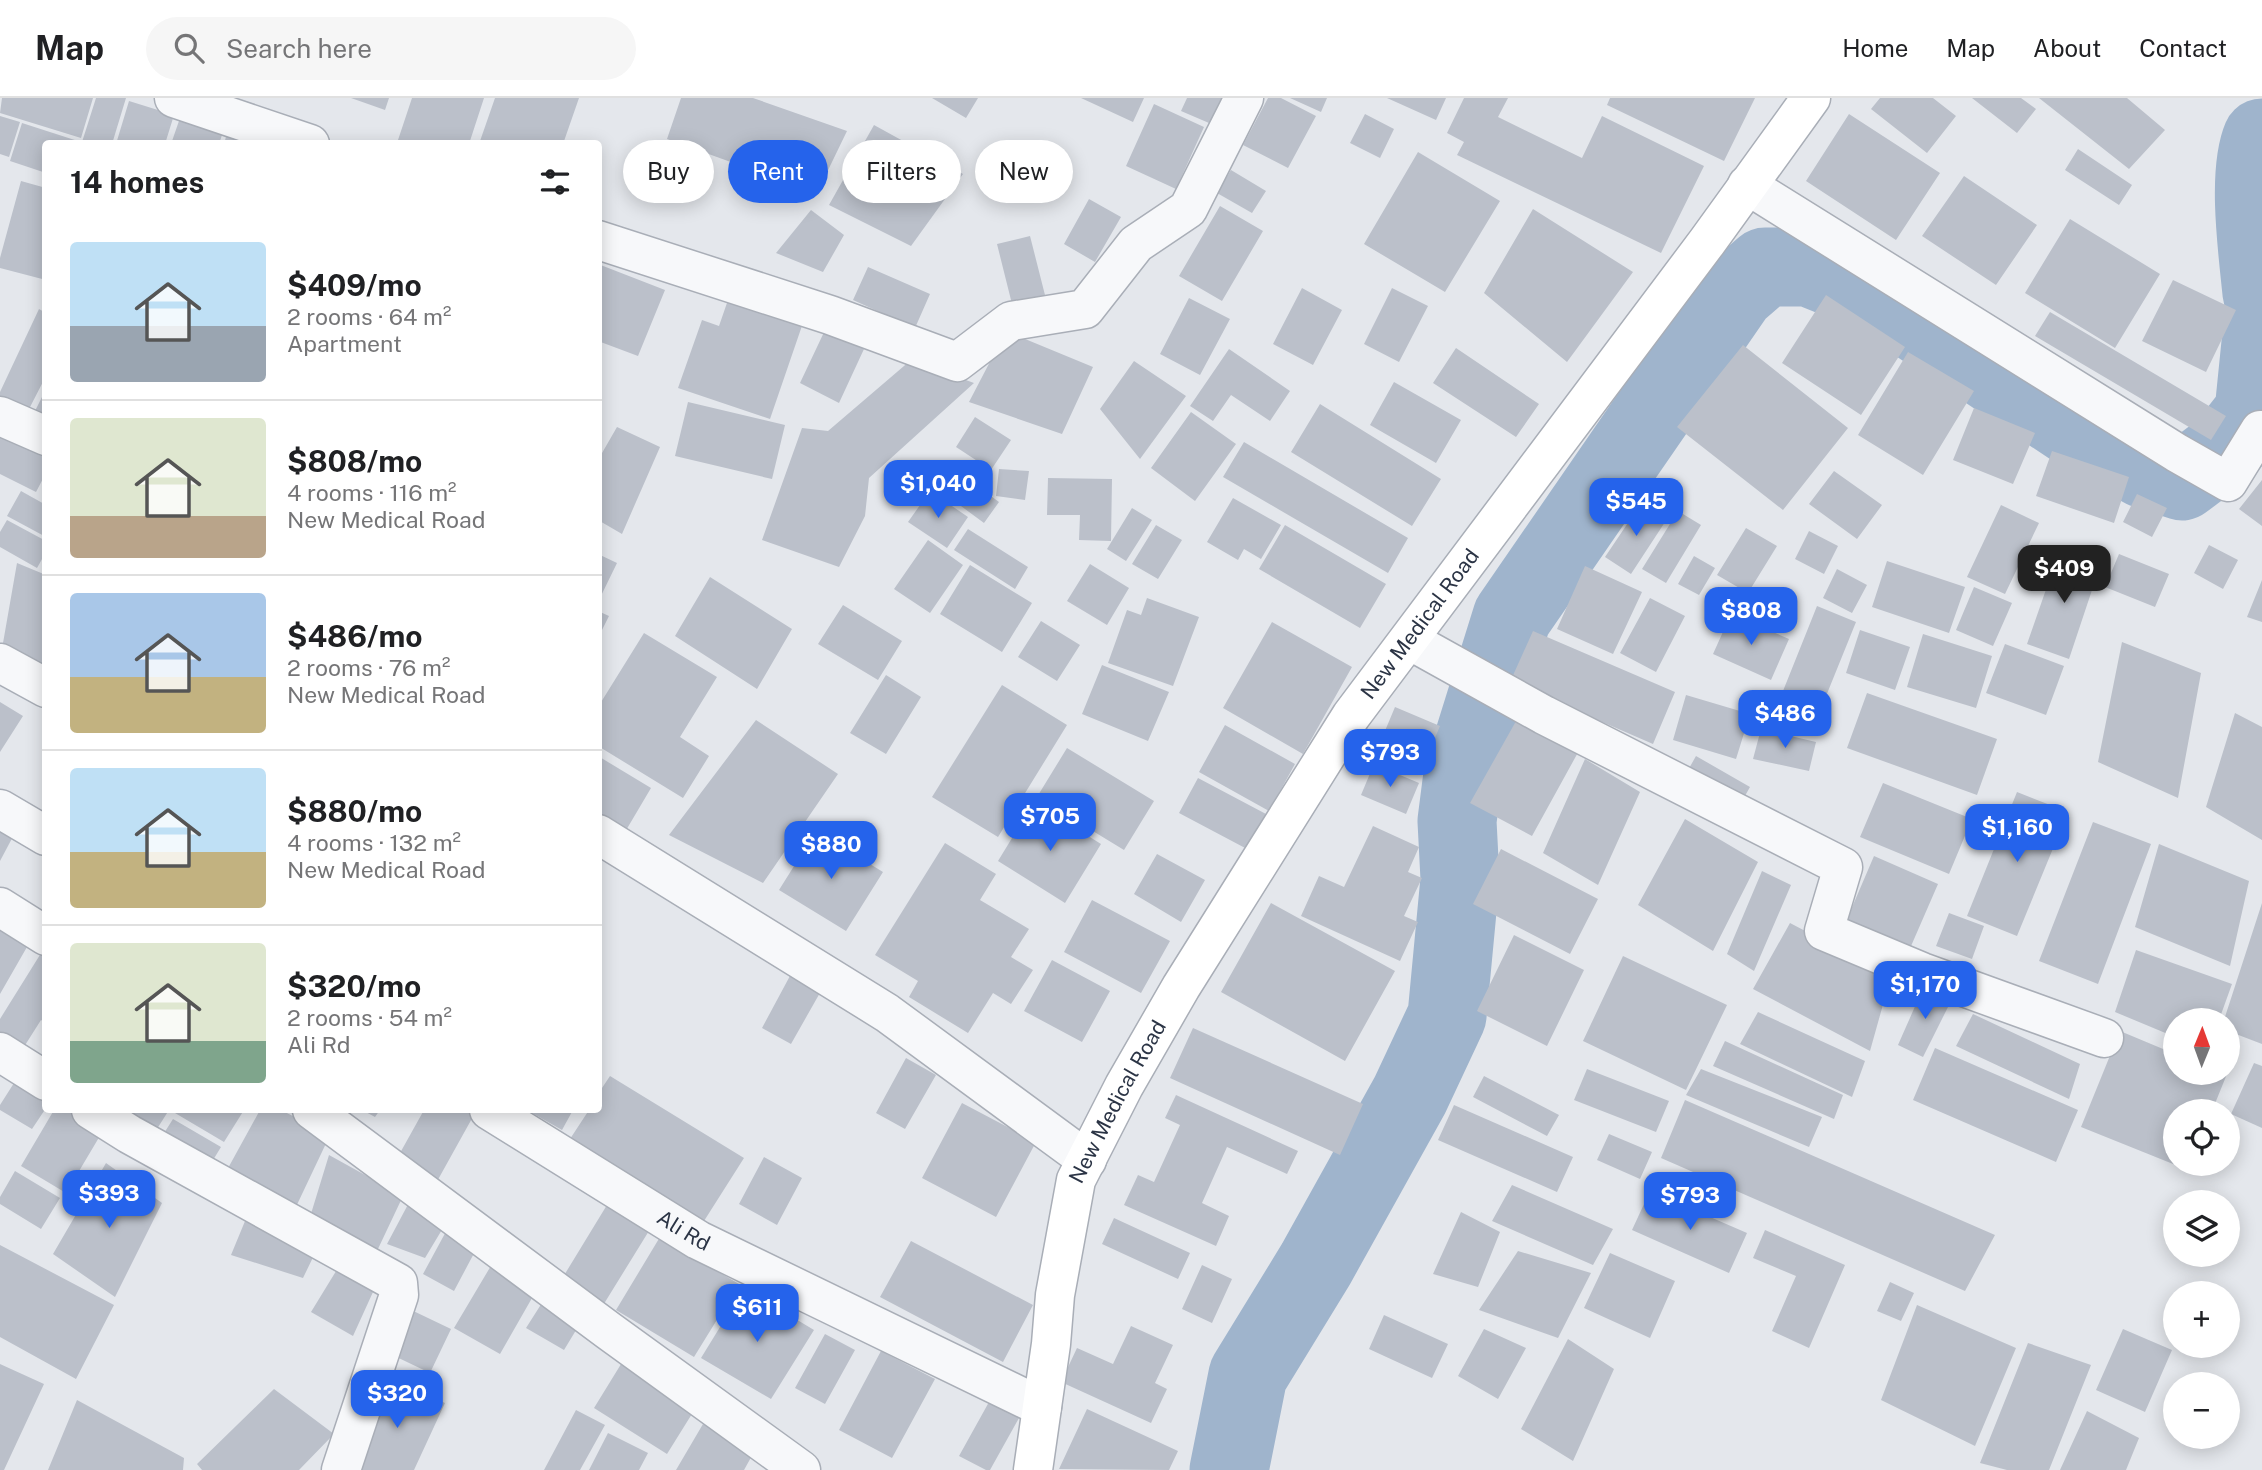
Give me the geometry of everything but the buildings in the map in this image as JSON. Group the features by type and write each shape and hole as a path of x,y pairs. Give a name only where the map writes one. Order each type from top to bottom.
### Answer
{"street":[{"path":"174,98 298,140"},
{"path":"602,241 830,314 957,362 1011,321 1085,309 1136,244 1188,209 1244,98"},
{"name":"New Medical Road","path":"1033,1470 1065,1228 1076,1180 1124,1086 1181,987 1351,716 1707,242 1811,98"},
{"path":"1747,184 2177,453 2228,482 2260,430 2262,431"},
{"path":"0,416 42,434"},
{"path":"1409,640 1544,715 1843,867 1824,931 1922,972 2104,1038"},
{"path":"0,663 42,686"},
{"path":"0,809 42,834"},
{"path":"602,836 887,1013 1087,1160"},
{"path":"0,907 42,933"},
{"path":"0,1052 42,1078"},
{"path":"96,1113 398,1283 399,1295 341,1470"},
{"path":"316,1113 609,1331 802,1470"},
{"name":"Ali Rd","path":"494,1113 698,1240 1042,1407"}],"waterway":[{"path":"2262,138 2254,192 2262,293"},
{"path":"1229,1470 1248,1375 1316,1264 1410,1095 1447,1016 1460,879 1457,821 1463,774 1512,617 1736,292 1765,267 1809,267 1871,292 2097,443 2145,469 2182,481 2226,448 2254,412 2262,333"}]}
